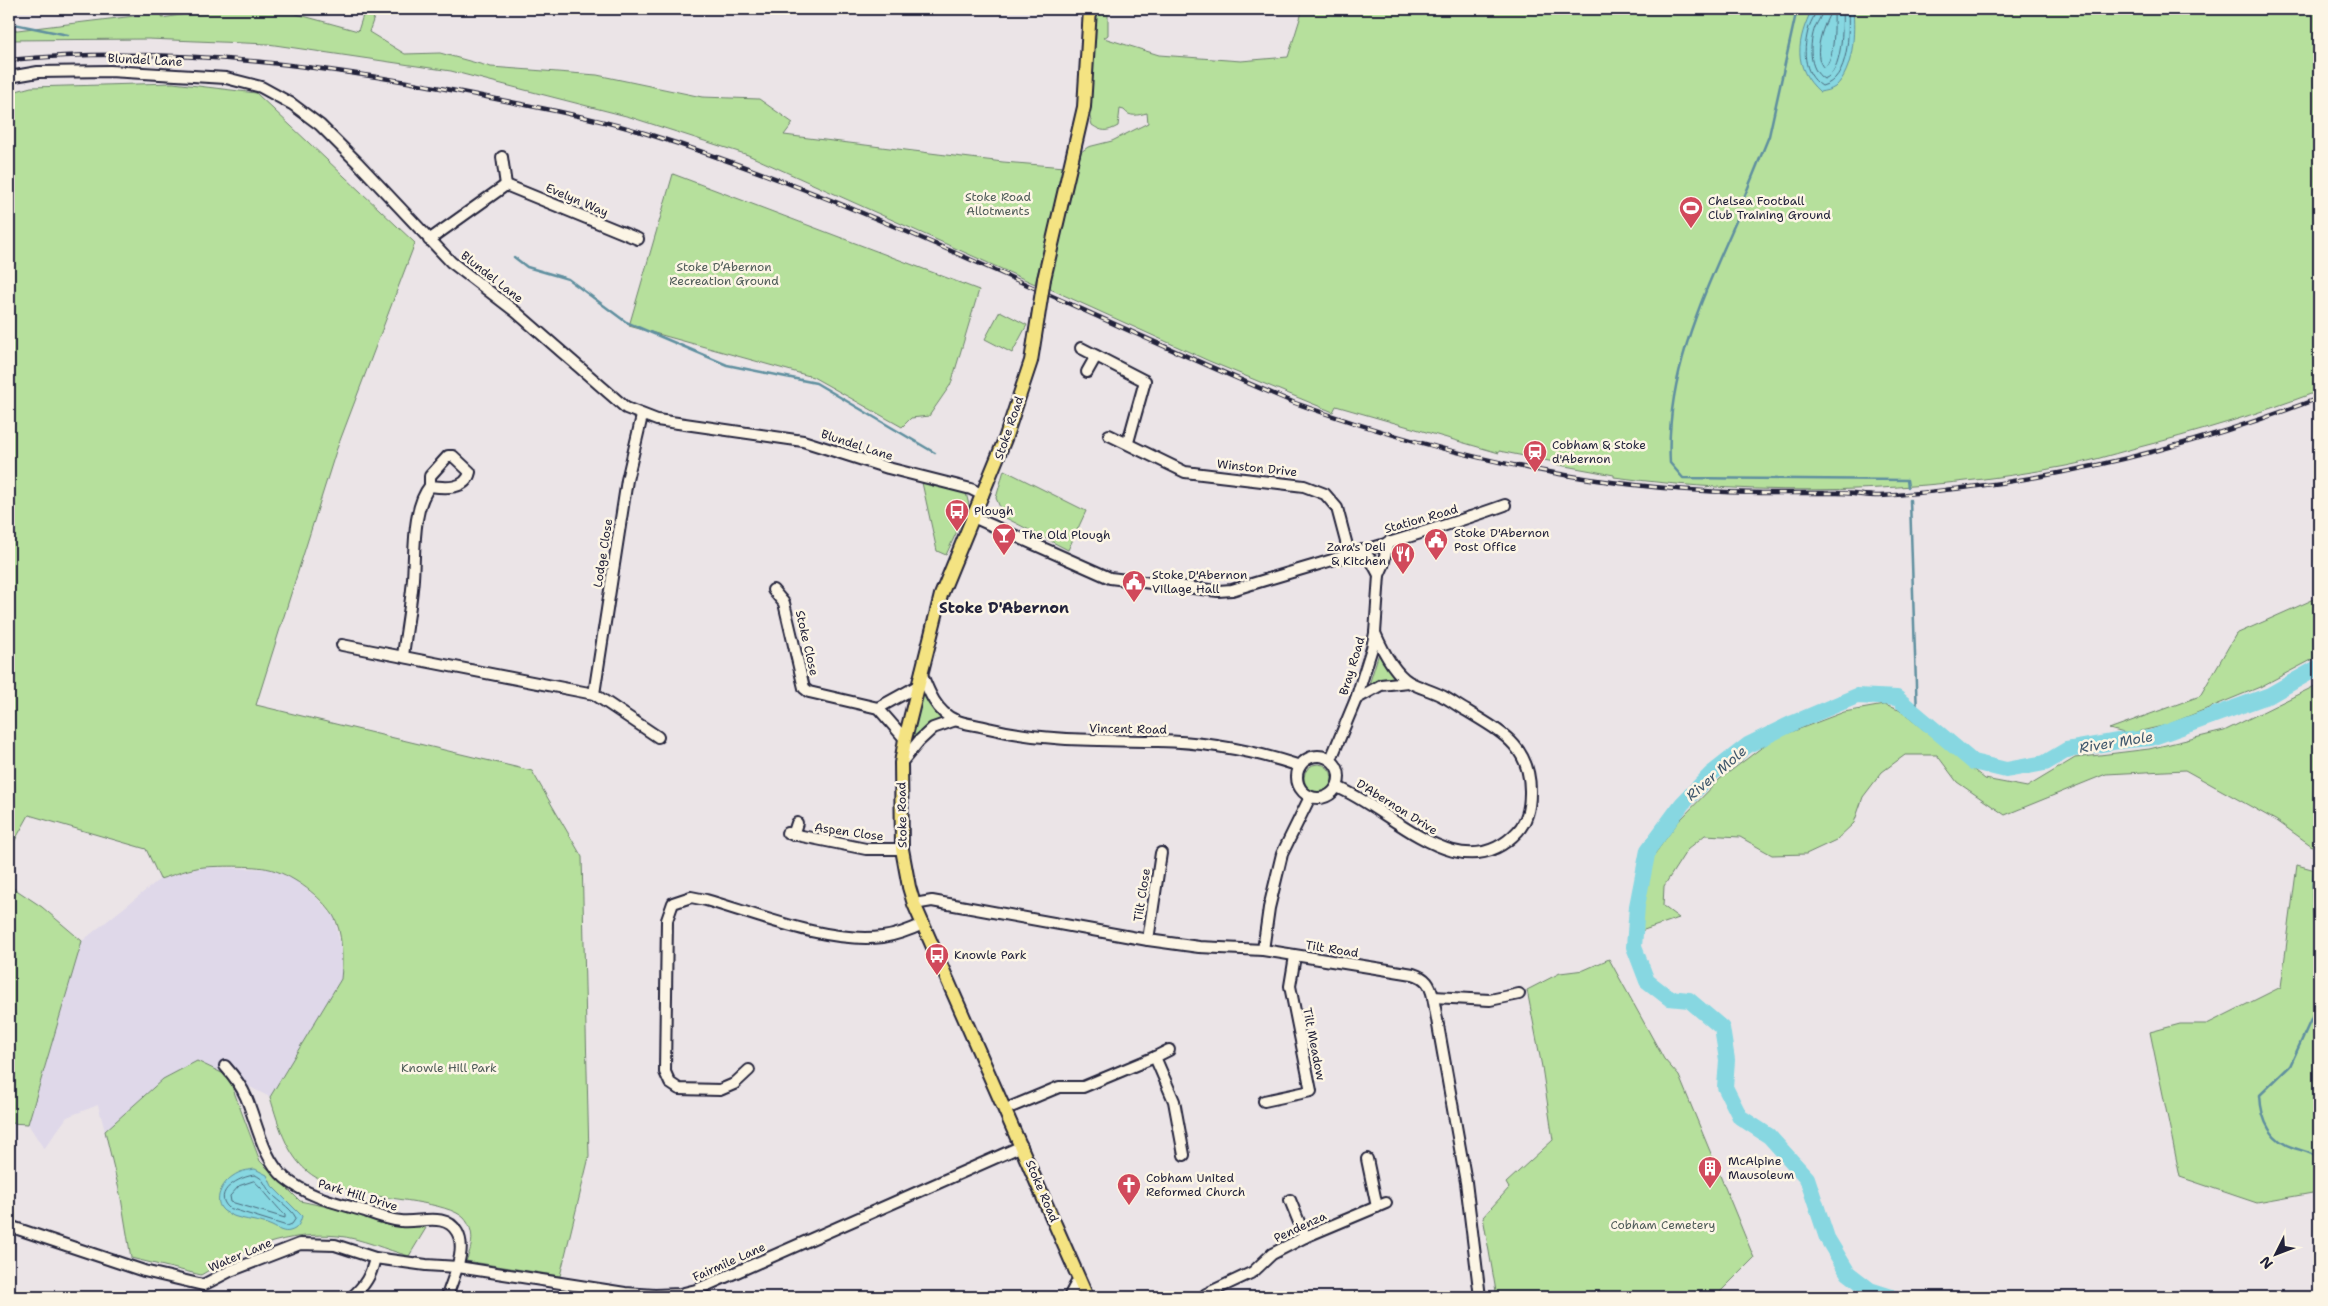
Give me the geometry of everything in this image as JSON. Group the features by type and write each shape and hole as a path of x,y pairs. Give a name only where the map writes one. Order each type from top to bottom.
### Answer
{"main road":[{"name":"Stoke Road","path":"1087,1297 1006,1109 914,904 902,850 901,763 916,687 940,595 1006,438 1031,360 1044,279 1084,107 1090,9"}],"street":[{"name":"Blundel Lane","path":"9,77 38,72 110,70 226,78 261,87 292,104 325,130 384,189 451,262 516,312 609,396 626,408 642,416 657,420 803,441 888,468 971,489 983,495"},
{"path":"429,240 506,185 502,157"},
{"name":"Evelyn Way","path":"506,185 638,239"},
{"path":"1081,348 1145,381 1128,442"},
{"path":"1087,372 1096,356"},
{"name":"Lodge Close","path":"594,694 628,480 642,416"},
{"name":"Winston Drive","path":"1109,434 1185,472 1304,486 1325,494 1337,508 1349,554"},
{"path":"403,656 413,578 415,539 422,502 430,486"},
{"name":"Station Road","path":"973,517 1110,578 1218,591 1232,590 1451,524 1505,505"},
{"name":"Bray Road","path":"1331,760 1356,700 1375,632 1378,575 1383,566 1388,542"},
{"path":"1362,550 1371,560 1378,575"},
{"name":"Stoke Close","path":"773,590 784,603 804,688 809,692 878,708"},
{"name":"D'Abernon Drive","path":"1338,786 1358,795 1434,845 1451,851 1481,854 1495,850 1519,830 1527,817 1530,786 1527,770 1511,740 1496,728 1444,697 1408,682 1387,657 1375,632"},
{"path":"342,645 594,694 658,737"},
{"name":"Vincent Road","path":"920,671 937,705 956,720 1000,731 1068,740 1159,741 1199,744 1252,753 1300,766"},
{"name":"D'Abernon Drive","path":"1356,700 1381,685 1408,682"},
{"path":"905,739 878,708 916,687"},
{"path":"901,763 919,741 933,728 956,720"},
{"path":"1317,756 1331,760 1340,774 1338,786 1329,796 1323,798 1310,797 1305,794 1298,784 1300,766 1304,761 1317,756"},
{"path":"1262,950 1269,908 1282,854 1310,797"},
{"name":"Aspen Close","path":"797,823 790,834 866,849 902,850"},
{"name":"Tilt Close","path":"1148,940 1161,853"},
{"path":"749,1070 734,1084 720,1090 679,1089 667,1078 667,920 673,903 691,897 706,900 823,933 848,938 882,938 923,924"},
{"name":"Tilt Road","path":"914,904 932,901 1148,940 1199,947 1262,950 1413,974 1428,983 1433,997 1466,1182 1480,1297"},
{"name":"Tilt Meadow","path":"1264,1101 1310,1091 1290,986 1295,956"},
{"path":"1433,997 1490,1000 1519,994"},
{"path":"1006,1109 1059,1087 1083,1088 1169,1050"},
{"path":"1155,1057 1174,1101 1184,1155"},
{"name":"Park Hill Drive","path":"225,1066 245,1094 272,1164 284,1177 314,1196 386,1218 401,1221 442,1220 451,1224 458,1233 460,1245 458,1267"},
{"name":"Fairmile Lane","path":"458,1267 624,1295 680,1294 696,1290 1022,1146"},
{"name":"Pendenza","path":"1204,1297 1206,1294 1253,1272 1272,1254 1305,1237 1381,1205 1367,1159"},
{"path":"1290,1200 1305,1237"},
{"name":"Water Lane","path":"9,1226 144,1271 204,1285 230,1271 300,1244 335,1246 375,1258 458,1267"},
{"path":"352,1297 365,1285 371,1274 375,1258"},
{"path":"447,1297 450,1283 458,1267"},
{"path":"1069,1297 1079,1278"}],"shaded area":[{"path":"202,867 271,869 296,880 318,899 334,917 343,961 341,979 270,1097 197,1061 163,1079 105,1131 98,1105 67,1117 44,1149 28,1124 82,941 160,879"}],"green space":[{"name":"Stoke Road Allotments","path":"145,9 163,9 162,18 205,11 278,9 358,31 365,9 377,9 369,32 405,54 440,53 491,67 597,75 702,97 759,99 793,123 784,135 1003,162 1065,167 1035,284 748,155 630,117 451,71 268,44 148,39 9,40 9,31 143,15"},
{"name":"Chelsea Football Club Training Ground","path":"1093,9 1108,9 1108,35 1104,38 1159,55 1241,61 1288,57 1303,9 2319,9 2319,391 2203,430 2074,464 2011,475 1954,482 1898,487 1840,489 1726,488 1614,477 1614,475 1554,464 1554,462 1499,451 1499,453 1336,406 1333,412 1209,361 1048,288 1081,152 1088,147 1112,141 1148,123 1147,113 1132,115 1120,109 1118,126 1105,130 1092,125 1088,109"},
{"name":"Knowle Hill Park","path":"173,83 256,93 415,243 336,451 256,705 532,771 582,857 589,1157 560,1276 466,1261 472,1240 470,1229 464,1218 456,1213 445,1208 361,1193 333,1185 307,1171 292,1153 281,1131 270,1097 341,979 342,972 342,946 336,921 328,908 306,888 290,877 267,868 220,866 199,868 160,879 146,849 29,815 9,851 9,93 31,87"},
{"name":"Stoke D’Abernon Recreation Ground","path":"673,174 979,290 951,384 929,416 911,418 902,427 813,377 629,326"},
{"path":"1000,311 1027,325 1012,353 985,339"},
{"path":"1004,470 1086,511 1068,550 1004,517 996,498"},
{"path":"921,478 959,489 966,493 969,505 946,555 937,551"},
{"path":"2319,597 2319,656 2260,687 2167,725 2128,734 2109,729 2200,696 2236,634"},
{"path":"1380,650 1400,678 1368,688"},
{"path":"922,683 947,718 926,728 910,747"},
{"path":"2319,684 2319,851 2277,821 2185,770 2106,774 2005,815 1957,782 1937,755 1905,755 1882,772 1863,797 1854,823 1836,840 1806,854 1772,855 1740,837 1705,835 1687,850 1664,886 1663,906 1679,918 1641,931 1644,903 1654,855 1678,822 1720,779 1773,739 1844,712 1884,705 1899,710 1985,779 2027,787 2075,758 2149,749 2224,731"},
{"path":"1318,764 1328,768 1332,778 1328,788 1318,792 1308,788 1304,778 1308,768"},
{"path":"2297,865 2319,871 2319,1197 2318,1192 2257,1203 2180,1177 2150,1032 2180,1024 2207,1024 2281,987"},
{"path":"9,885 42,907 82,941 28,1124 9,1123"},
{"name":"Cobham Cemetery","path":"1609,959 1664,1059 1679,1076 1754,1258 1715,1297 1497,1297 1483,1217 1509,1188 1506,1183 1553,1140 1542,1067 1527,990 1560,973 1584,970"},
{"path":"197,1061 228,1076 260,1161 300,1201 426,1228 409,1256 355,1239 319,1235 301,1236 266,1244 233,1257 201,1275 131,1258 121,1198 105,1131 163,1079"}],"water":[{"path":"1812,9 1853,9 1854,28 1850,61 1841,80 1835,87 1820,92 1805,73 1800,53 1803,32"},
{"path":"255,1169 267,1175 272,1186 302,1216 295,1229 283,1231 266,1224 235,1217 220,1207 220,1192 225,1183 238,1173"}],"waterway":[{"path":"1743,200 1769,136 1797,9"},
{"path":"9,23 68,35"},
{"path":"1737,219 1711,277 1680,368 1670,431 1670,463 1683,478 1907,480 1908,487"},
{"path":"514,257 527,267 568,279 626,322 727,365 816,383 935,453"},
{"path":"1910,500 1917,716"},
{"name":"River Mole","path":"1892,1297 1870,1290 1848,1273 1827,1238 1807,1178 1769,1136 1740,1117 1725,1087 1727,1060 1722,1028 1689,1000 1669,998 1647,981 1634,947 1637,906 1648,850 1682,804 1711,774 1748,745 1793,723 1857,696 1897,698 1973,762 2006,770 2045,763 2067,750 2118,741 2151,738 2270,695 2319,667"},
{"path":"2319,848 2313,884 2315,921 2319,945"},
{"path":"2319,1002 2290,1066 2260,1095 2262,1112 2268,1128 2278,1140 2310,1153 2319,1159"}],"railway":[{"path":"9,60 71,56 134,55 259,62 383,78 561,112 615,125 734,163 896,227 1295,403 1395,435 1497,462 1600,480 1653,487 1722,492 1842,493 1879,496 1963,488 2054,474 2144,454 2232,429 2319,398"}],"place":[{"name":"Chelsea Football Club Training Ground","path":"1691,229"},
{"name":"Cobham & Stoke d'Abernon","path":"1535,473"},
{"name":"Plough","path":"957,532"},
{"name":"The Old Plough","path":"1004,556"},
{"name":"Stoke D'Abernon Post Office","path":"1436,561"},
{"name":"Zara's Deli & Kitchen","path":"1403,575"},
{"name":"Stoke D'Abernon Village Hall","path":"1134,603"},
{"name":"Knowle Park","path":"937,976"},
{"name":"McAlpine Mausoleum","path":"1710,1189"},
{"name":"Cobham United Reformed Church","path":"1129,1206"}],"district":[{"name":"Stoke D'Abernon","path":"1004,608"}]}
